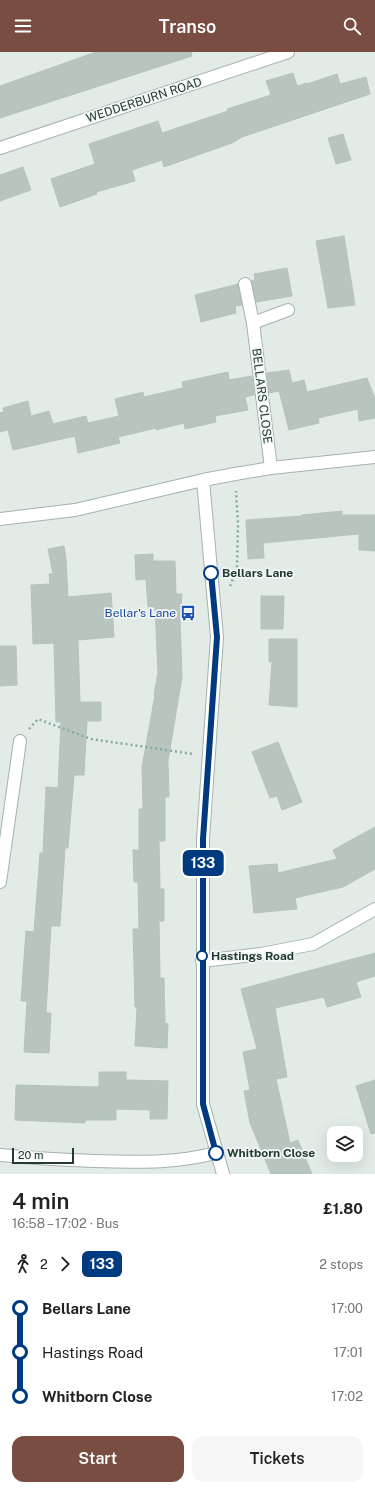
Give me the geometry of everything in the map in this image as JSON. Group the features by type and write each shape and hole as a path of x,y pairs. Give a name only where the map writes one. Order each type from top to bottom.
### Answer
{"street":[{"name":"WEDDERBURN ROAD","path":"0,148 288,52"},
{"name":"BELLARS CLOSE","path":"245,284 253,323 271,468"},
{"path":"253,323 288,310"},
{"path":"0,519 75,510 203,480 271,468 375,457"},
{"path":"203,480 217,637 203,839 203,1104 223,1174"},
{"path":"0,882 20,741"},
{"path":"202,961 261,954 313,944 375,909"},
{"path":"0,1155 34,1158 154,1163 187,1160 216,1153"}],"path":[{"path":"213,596 228,589 237,569 238,524 235,474"},
{"path":"20,741 38,719 91,739 209,756"}],"building":[{"path":"96,52 191,52 192,56 0,118 0,86"},
{"path":"293,73 297,86 337,74 340,84 366,77 370,94 242,137 232,143 164,167 162,160 132,170 135,181 96,192 97,194 60,207 51,179 95,164 89,144 158,121 162,133 228,111 227,109 271,95 266,81"},
{"path":"343,134 351,160 336,164 328,138"},
{"path":"23,167 31,190 0,201 0,175"},
{"path":"344,236 355,305 328,308 316,241"},
{"path":"287,268 292,296 256,302 251,281 255,280 254,274"},
{"path":"238,284 242,305 235,306 236,313 201,322 195,295"},
{"path":"289,370 292,383 304,380 307,392 367,378 375,399 375,418 359,421 358,409 318,418 319,423 289,430 279,391 269,393 267,373"},
{"path":"228,372 229,380 252,376 254,395 245,397 248,410 215,416 216,422 185,429 184,423 156,430 156,428 118,437 120,443 78,453 75,436 13,450 8,430 0,432 0,413 4,412 3,408 28,401 31,416 49,411 53,424 86,416 88,423 119,416 115,399 143,392 144,397 183,388 182,382"},
{"path":"342,511 342,515 375,515 375,551 359,550 359,534 263,543 264,558 248,559 246,520 302,516"},
{"path":"64,546 68,597 111,593 114,637 78,640 80,702 101,702 101,721 87,721 84,775 74,775 68,848 65,848 60,926 51,926 46,1013 51,1013 49,1053 24,1052 27,1001 21,1001 26,931 34,932 40,853 43,853 46,787 58,788 61,722 56,722 54,643 33,644 31,585 50,584 49,574 53,574 48,549"},
{"path":"153,554 153,561 175,561 176,594 182,594 180,619 182,677 168,761 169,797 165,797 165,841 159,841 160,889 164,889 164,921 159,921 160,978 164,978 165,1023 168,1024 167,1048 135,1046 137,1007 135,1007 133,929 139,929 138,882 134,882 133,850 139,850 139,809 143,809 142,767 158,672 155,607 148,607 146,579 136,580 135,555"},
{"path":"261,596 284,596 283,629 261,629"},
{"path":"269,639 297,639 297,707 269,705 272,662 269,662"},
{"path":"0,646 16,646 17,685 0,686"},
{"path":"278,742 302,802 282,810 277,796 270,798 252,752"},
{"path":"375,827 375,869 343,887 295,898 297,909 254,913 249,866 277,864 278,873 337,859 333,850"},
{"path":"375,953 375,976 356,982 361,997 327,1007 324,997 275,1008 287,1077 276,1079 290,1143 298,1140 312,1174 271,1174 250,1123 244,1091 250,1090 243,1052 257,1049 241,989"},
{"path":"99,1072 126,1072 126,1080 168,1081 167,1119 150,1119 150,1110 116,1109 116,1120 85,1120 85,1123 15,1120 16,1085 99,1087"},
{"path":"375,1080 375,1133 371,1134 356,1086"}],"bus line":[{"name":"133","path":"211,573 217,637 203,839 203,1104 216,1153"}],"place":[{"name":"Bellars Lane","path":"211,573"},
{"name":"Bellar's Lane","path":"188,613"},
{"name":"Hastings Road","path":"202,956"},
{"name":"Whitborn Close","path":"216,1153"}]}
